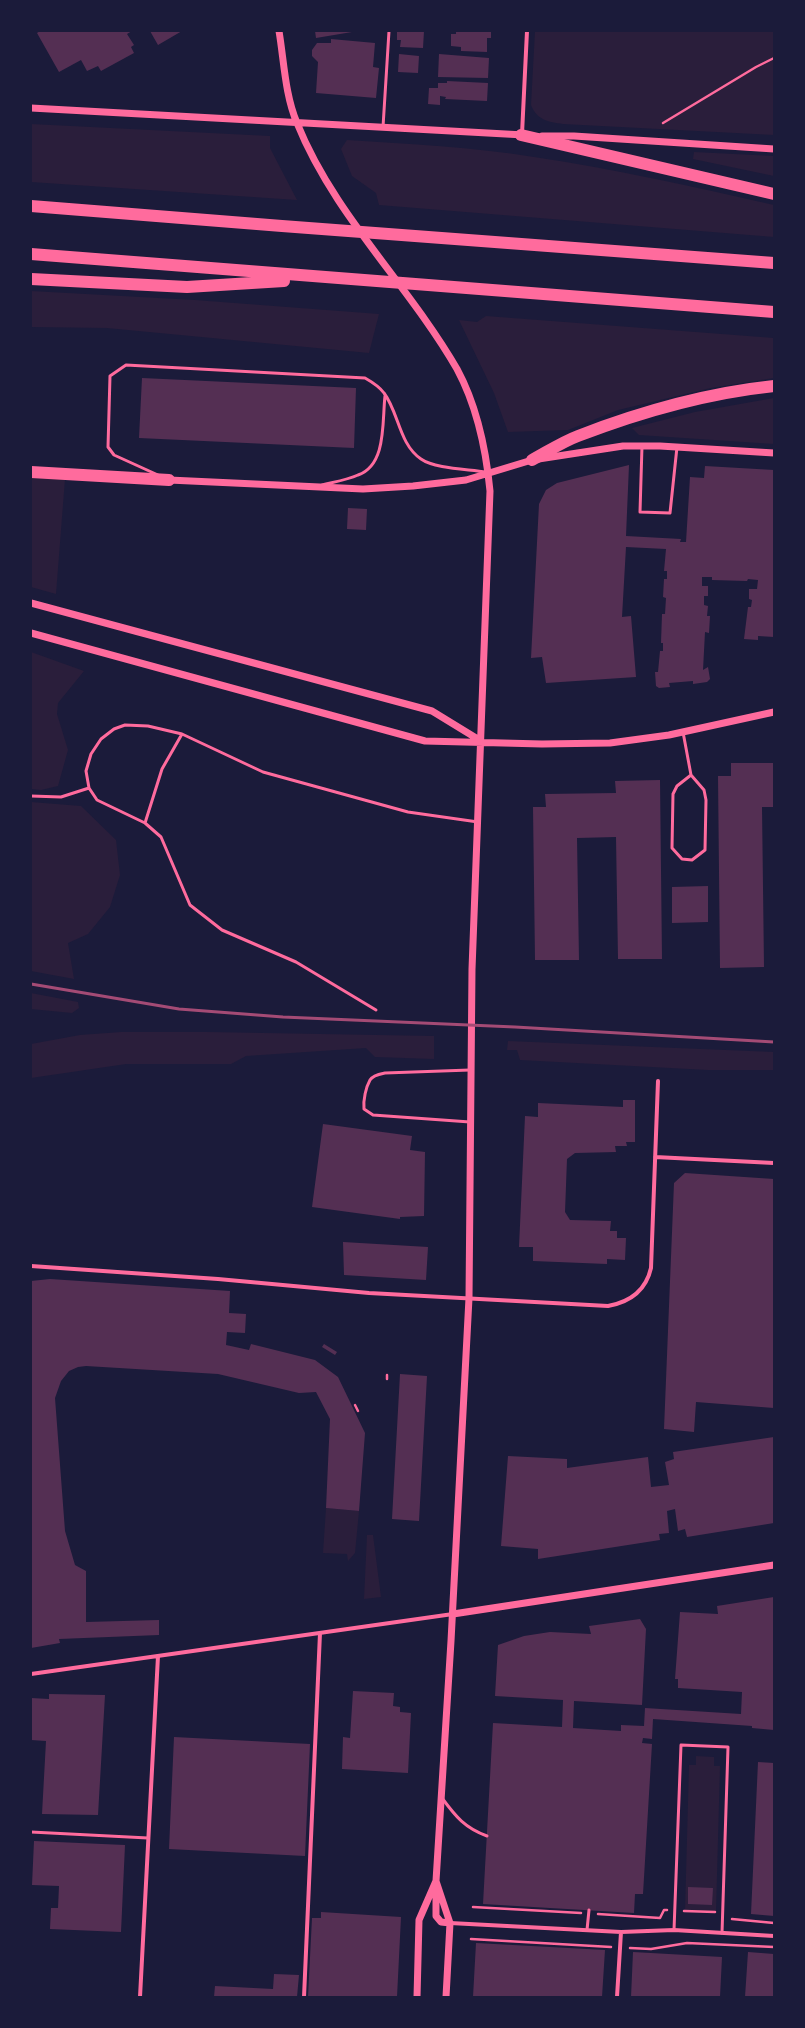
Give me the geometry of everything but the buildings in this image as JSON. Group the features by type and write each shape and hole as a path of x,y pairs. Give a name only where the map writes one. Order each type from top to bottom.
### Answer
{"highway":[{"path":"522,135 774,194"},
{"path":"31,206 774,263"},
{"path":"31,254 330,279 458,287 774,312"},
{"path":"31,279 187,287 330,279"},
{"path":"532,460 577,436 632,417 702,399 774,386"},
{"path":"31,472 169,480"}],"street":[{"path":"279,31 289,96 296,122 321,171 343,208 427,323 457,369 466,389 481,434 488,472 490,512 470,1070 469,1298 453,1614 436,1881 436,1916 441,1922 450,1923 621,1932 674,1930 774,1936"},
{"path":"522,135 527,31"},
{"path":"31,108 522,135 574,136 774,149"},
{"path":"169,480 363,489 413,486 466,480 488,472 532,460 597,449 642,446 774,453"},
{"path":"31,603 432,711 481,741"},
{"path":"31,633 425,741 481,741 542,744 610,743 683,732 774,712"},
{"path":"31,1266 218,1279 369,1293 608,1306 618,1304 636,1295 648,1279 651,1268 658,1081"},
{"path":"655,1157 774,1163"},
{"path":"31,1674 453,1614 774,1565"},
{"path":"304,1997 320,1633"},
{"path":"140,1997 158,1656"},
{"path":"436,1881 450,1923 446,1997"},
{"path":"417,1997 419,1920 436,1881"},
{"path":"617,1997 621,1932"}],"lane":[{"path":"383,127 389,31"},
{"path":"169,480 114,455 108,447 110,376 126,365 365,378 375,384 385,394 408,446 421,459 438,465 488,472"},
{"path":"315,486 359,475 372,467 380,450 385,394"},
{"path":"642,446 640,512 670,513 677,447"},
{"path":"376,1010 296,962 222,930 190,905 161,837 145,823 96,800 89,788 86,771 91,754 101,739 114,729 125,725 148,726 182,734 263,772 408,812 478,822"},
{"path":"683,732 691,775 704,790 706,800 705,850 692,860 682,859 672,848 673,794 677,786 691,775"},
{"path":"145,823 162,770 182,734"},
{"path":"31,796 61,796 89,788"},
{"path":"470,1070 385,1072 374,1076 370,1080 363,1102 364,1109 373,1115 470,1122"},
{"path":"674,1930 681,1745 728,1747 722,1933"},
{"path":"441,1796 456,1817 466,1826 471,1830 487,1836"},
{"path":"31,1832 148,1838"},
{"path":"587,1930 589,1912"}],"path":[{"path":"663,123 756,67 774,58"},
{"path":"355,1405 358,1411"},
{"path":"473,1907 589,1912 660,1918 664,1910 722,1912 729,1913 733,1920 774,1923"}],"shaded area":[{"path":"535,31 774,31 774,135 563,124 544,119 536,114 531,105"},
{"path":"31,124 270,136 270,148 297,200 31,182"},
{"path":"347,140 464,148 534,157 684,185 774,205 774,237 379,205 376,193 352,176 341,149"},
{"path":"694,152 774,156 774,176 693,159"},
{"path":"31,291 195,300 379,314 369,353 107,328 31,327"},
{"path":"486,316 774,338 774,378 711,388 618,410 568,430 508,432 494,393 459,320 477,322"},
{"path":"774,398 774,444 639,435 632,428 695,412"},
{"path":"31,478 65,479 56,594 31,587"},
{"path":"31,652 84,671 58,703 57,714 68,750 58,786 41,790 31,789"},
{"path":"31,802 81,806 116,840 120,875 110,907 88,934 68,943 74,979 31,971"},
{"path":"31,993 78,1002 79,1008 72,1013 31,1009"},
{"path":"121,1032 434,1036 434,1059 375,1057 366,1048 246,1056 231,1064 126,1064 31,1078 31,1044 80,1035"},
{"path":"508,1041 774,1052 774,1070 708,1070 520,1060 517,1050 507,1050"},
{"path":"326,1508 359,1511 355,1553 348,1561 347,1554 323,1553"},
{"path":"367,1535 373,1535 381,1597 364,1599"},
{"path":"696,1756 714,1757 714,1766 720,1766 716,1912 685,1911 689,1765 696,1765"}],"railway":[{"path":"31,984 179,1009 283,1017 515,1027 774,1042"}]}
